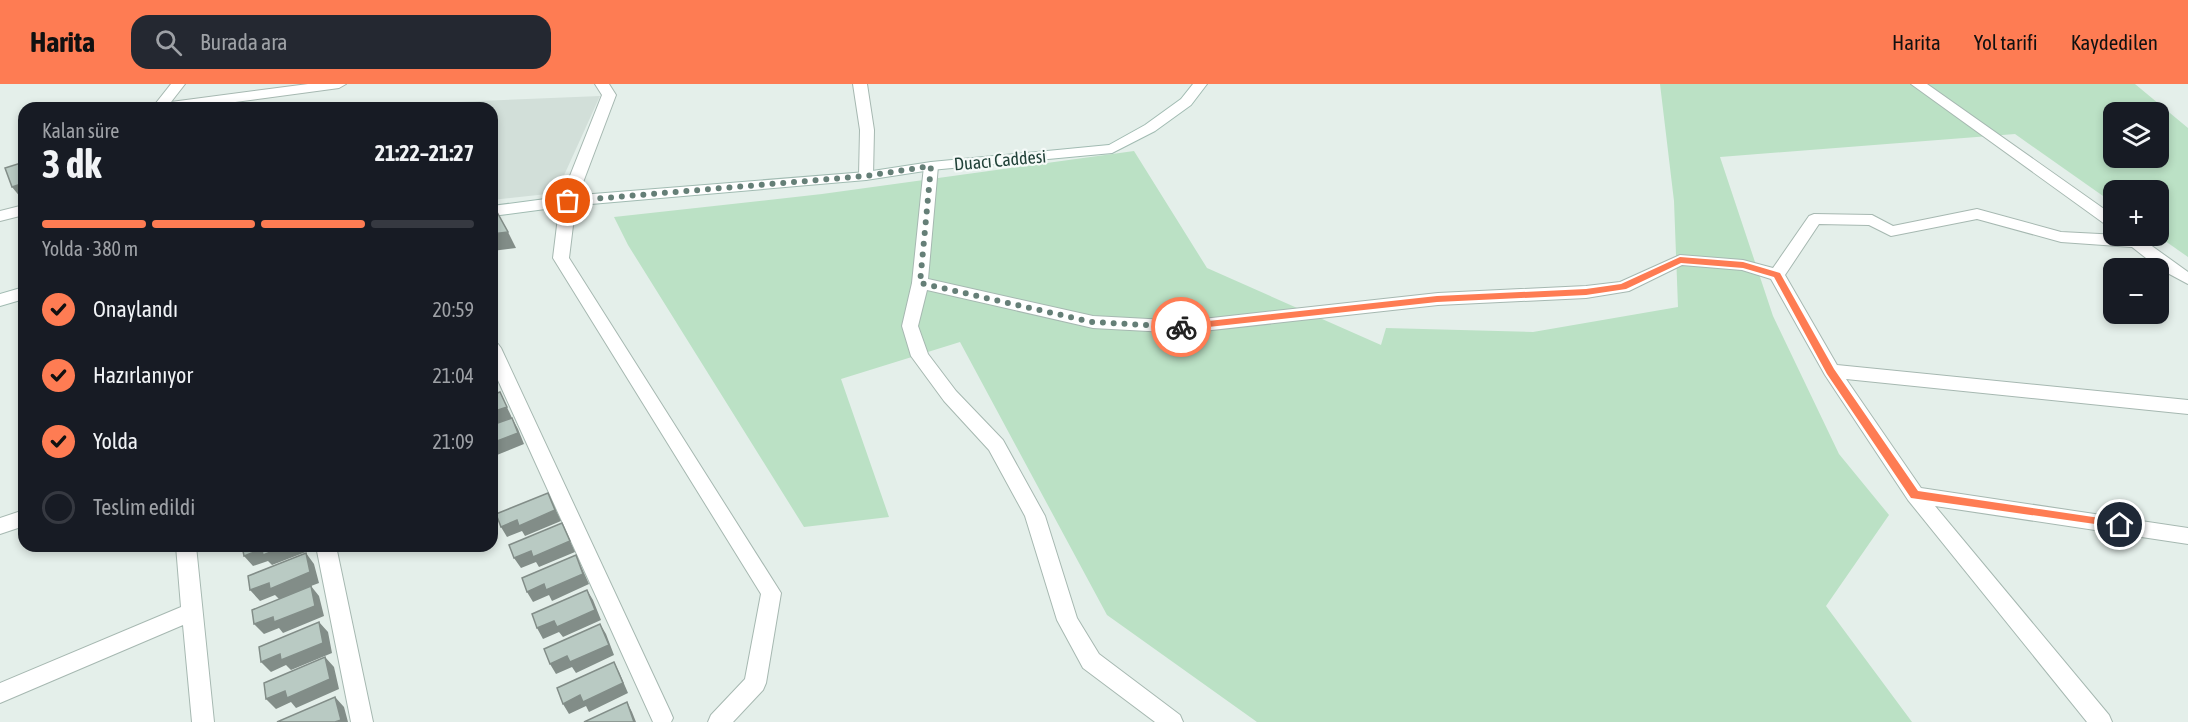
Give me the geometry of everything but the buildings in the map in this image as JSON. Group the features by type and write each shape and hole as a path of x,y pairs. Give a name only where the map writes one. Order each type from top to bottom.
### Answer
{"street":[{"path":"164,102 178,84"},
{"path":"204,102 339,84"},
{"path":"602,84 609,95 568,201 561,258 771,593 755,682 719,722"},
{"path":"860,84 868,118 869,144 866,176"},
{"name":"Duacı Caddesi","path":"498,210 568,201 866,176 931,166 1112,149 1150,128 1186,102 1200,84"},
{"path":"1918,84 2103,216"},
{"path":"931,166 920,283 910,326 920,356 950,396 996,445 1035,516 1067,620 1091,661 1172,722"},
{"path":"0,216 18,212"},
{"path":"1777,275 1814,219 1872,220 1891,231 1977,214 2061,237 2103,238"},
{"path":"2143,246 2188,279"},
{"path":"920,283 1092,322 1185,327 1437,299 1586,292 1623,287 1680,260 1743,265 1777,275 1831,371 1915,495 2101,722"},
{"path":"0,300 18,295"},
{"path":"498,361 662,718"},
{"path":"1831,371 2188,407"},
{"path":"1915,495 2188,536"},
{"path":"0,526 18,520"},
{"path":"186,552 203,722"},
{"path":"327,552 362,722"},
{"path":"0,693 191,612"}],"shaded area":[{"path":"600,96 556,193 498,199 498,102 456,102"}],"green space":[{"path":"1660,84 2135,84 2157,102 2103,102 2103,168 2169,168 2169,112 2188,128 2188,257 2169,244 2169,180 2103,180 2103,196 2015,134 1720,157 1773,316 1839,454 1889,515 1826,606 1912,722 1257,722 1107,615 960,342 841,379 889,517 804,527 628,245 614,217 822,194 1134,151 1207,268 1381,345 1386,328 1533,332 1678,307 1674,201"}],"way so far":[{"path":"568,201 866,176 931,166 920,283 1092,322 1181,327"}],"route":[{"path":"1181,327 1437,299 1586,292 1623,287 1680,260 1743,265 1777,275 1831,371 1915,495 2120,525"}]}
